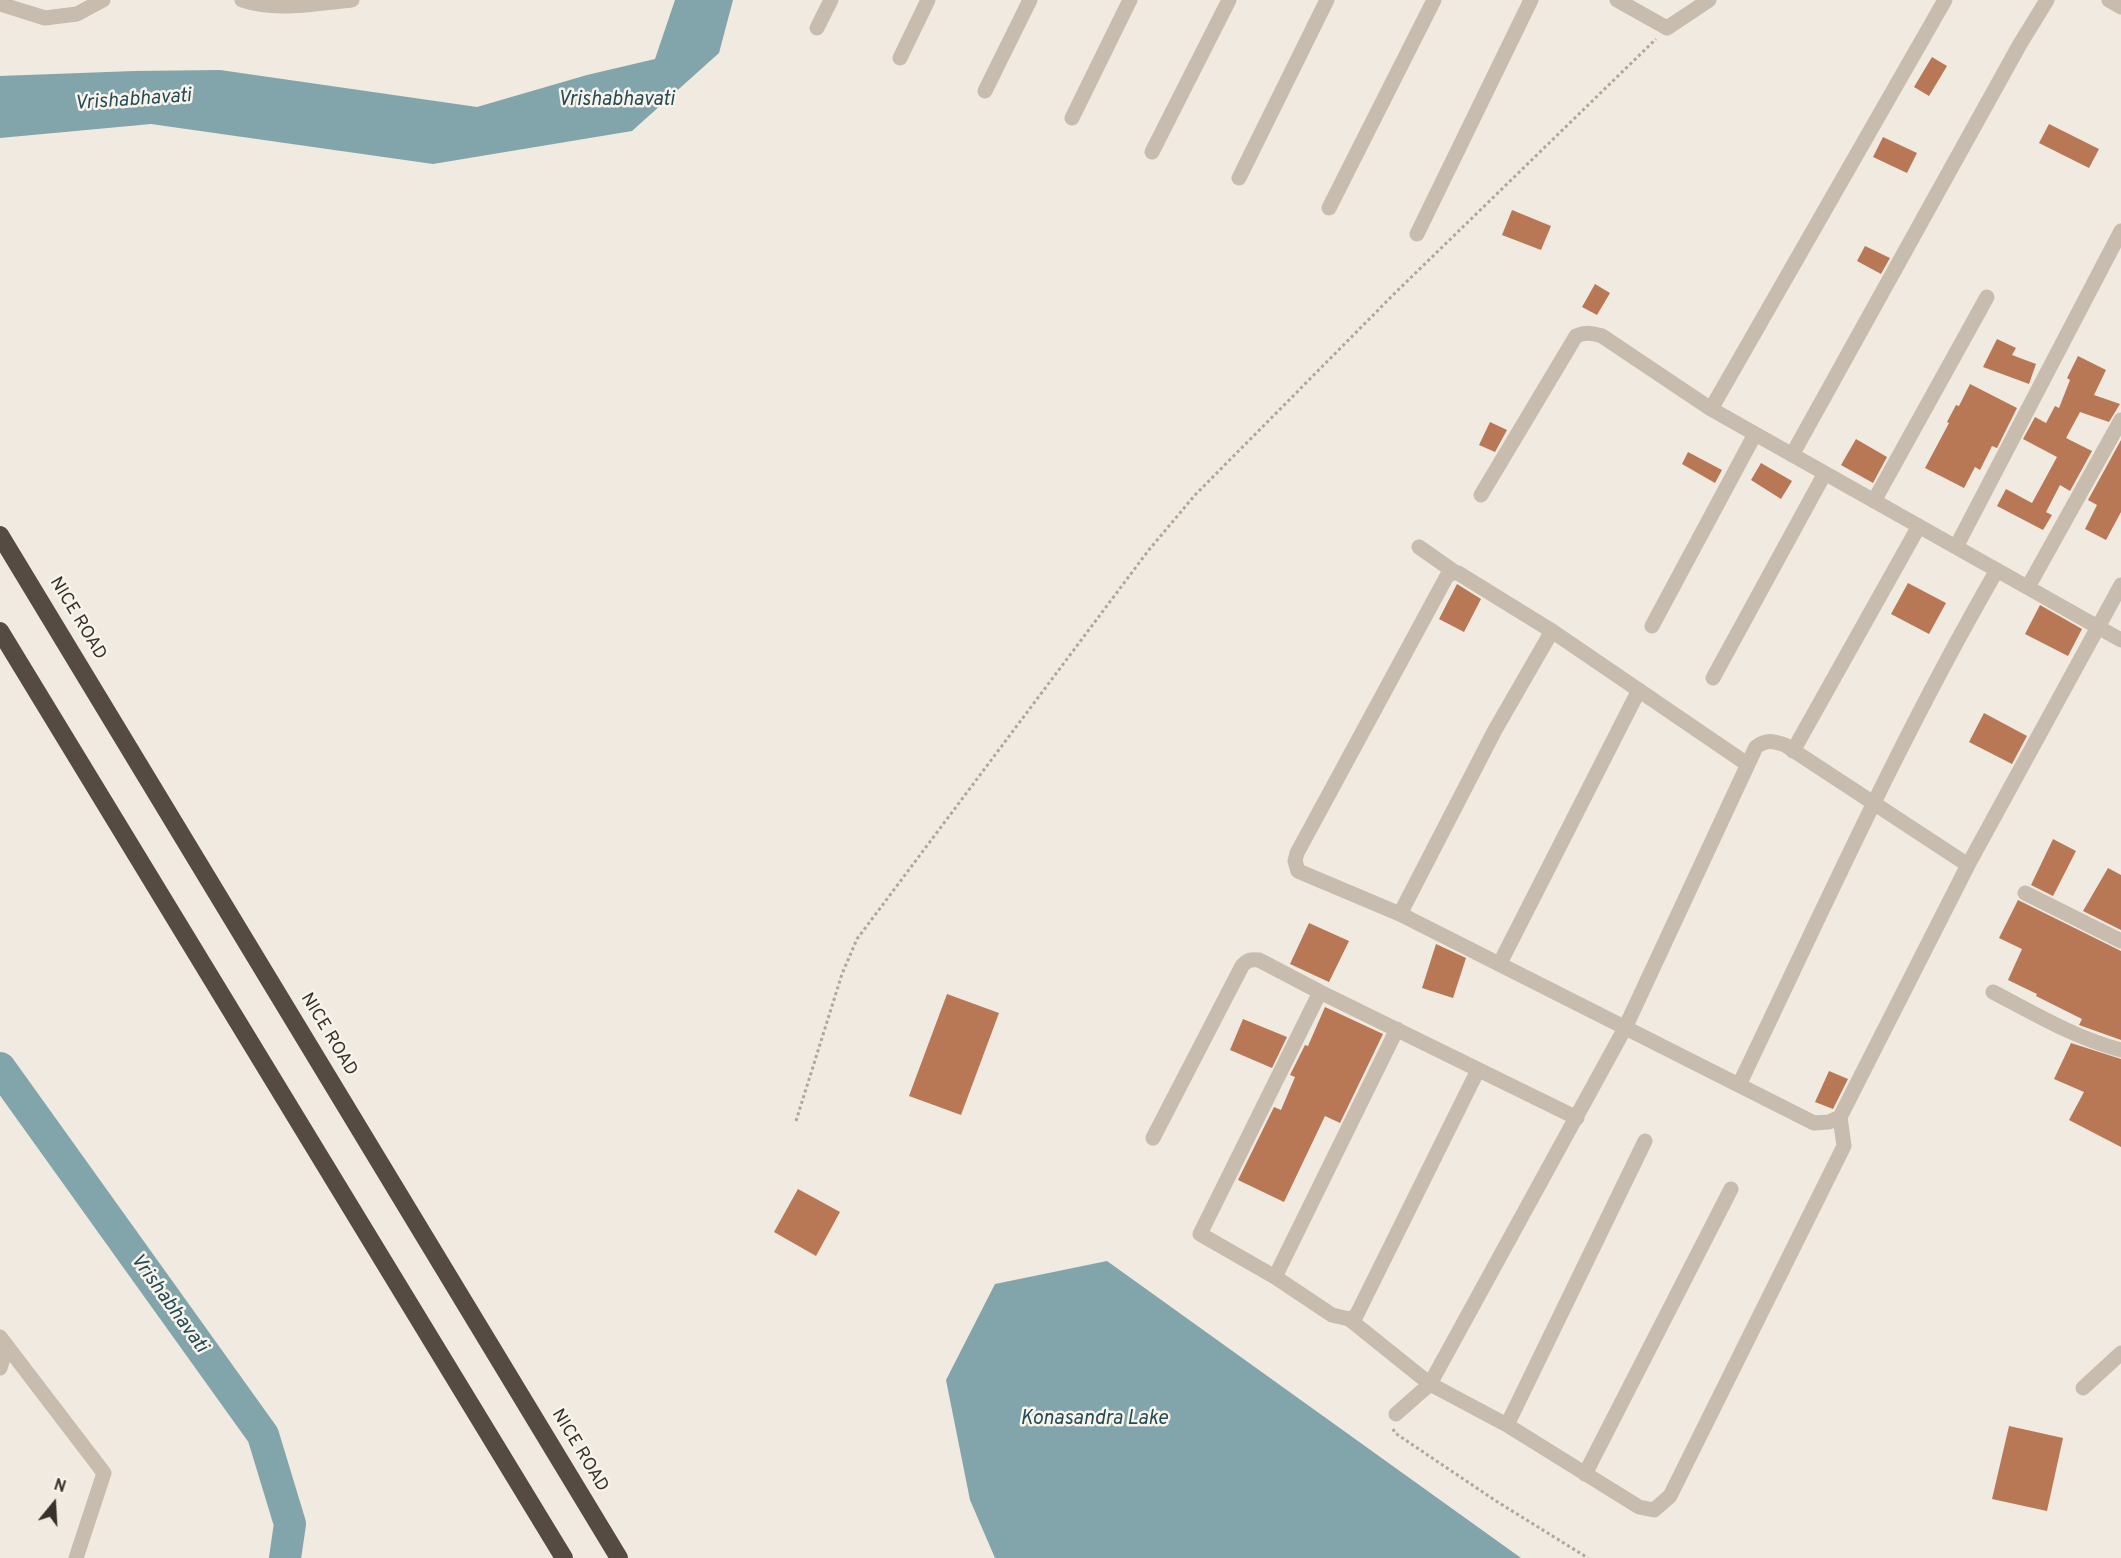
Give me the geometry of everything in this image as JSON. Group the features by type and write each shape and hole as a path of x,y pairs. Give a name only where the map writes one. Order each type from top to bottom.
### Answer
{"highway":[{"name":"NICE ROAD","path":"0,535 620,1558"},
{"path":"0,631 564,1558"}],"street":[{"path":"0,4 45,18 77,14 103,0"},
{"path":"242,0 276,7 352,0"},
{"path":"817,28 831,0"},
{"path":"900,58 928,0"},
{"path":"985,91 1030,0"},
{"path":"1072,118 1130,0"},
{"path":"1152,152 1229,0"},
{"path":"1239,178 1327,0"},
{"path":"1329,208 1434,0"},
{"path":"1417,234 1531,0"},
{"path":"1617,0 1667,28 1710,0"},
{"path":"1711,409 1945,0"},
{"path":"1792,455 2020,44 2047,0"},
{"path":"2109,0 2121,7"},
{"path":"1956,547 2121,231"},
{"path":"1874,501 1987,297"},
{"path":"1481,495 1576,336 1583,333 1602,336 1711,409 2121,640"},
{"path":"2028,587 2121,420"},
{"path":"1652,626 1755,434"},
{"path":"1713,678 1825,473"},
{"path":"1793,751 1919,526"},
{"path":"1419,547 1456,573 1552,631 1747,764"},
{"path":"1739,1085 1875,803 1967,621 1997,570"},
{"path":"1456,573 1447,576 1297,853 1295,861 1298,871 1400,914 1814,1123 1830,1122 1840,1117"},
{"path":"1320,992 1200,1234 1275,1277 1332,1315 1349,1319 1430,1384 1507,1425 1639,1507 1654,1510 1670,1496 1844,1146 1840,1117 1968,865 2121,585"},
{"path":"1400,914 1495,730 1552,631"},
{"path":"1500,963 1639,690"},
{"path":"1396,1414 1430,1384 1577,1118 1625,1028 1756,747 1765,741 1773,741 1793,751 1968,865"},
{"path":"2025,893 2121,940"},
{"path":"1153,1138 1242,966 1246,961 1259,960 1577,1118"},
{"path":"1993,992 2066,1030 2104,1046 2121,1050"},
{"path":"1275,1277 1397,1029"},
{"path":"1349,1319 1356,1316 1478,1070"},
{"path":"1507,1425 1645,1141"},
{"path":"1585,1474 1731,1189"},
{"path":"0,1368 4,1342"},
{"path":"4,1342 104,1473 76,1558"},
{"path":"2083,1388 2121,1353"}],"path":[{"path":"796,1121 842,974 857,939 1148,551 1195,495 1388,300 1667,28"},
{"path":"1396,1414 1392,1427 1395,1433 1496,1501 1588,1558"}],"water":[{"name":"Vrishabhavati","path":"675,0 733,0 719,53 632,131 433,164 151,124 0,138 0,76 220,70 477,107 587,75 655,59"},
{"name":"Konasandra Lake","path":"1107,1261 1521,1558 995,1558 970,1500 946,1380 995,1284"}],"building":[{"path":"1932,57 1947,66 1929,96 1914,87"},
{"path":"2049,124 2099,149 2089,168 2039,143"},
{"path":"1883,137 1917,153 1907,173 1873,157"},
{"path":"1512,210 1551,226 1541,250 1502,235"},
{"path":"1865,246 1890,258 1881,274 1857,261"},
{"path":"1595,284 1610,293 1597,315 1582,307"},
{"path":"1997,339 2016,348 2012,355 2036,364 2029,384 1983,367"},
{"path":"2078,356 2106,370 2094,395 2120,404 2109,422 2080,412 2066,438 2092,451 2070,491 2060,485 2046,512 2052,515 2043,530 1997,506 2006,489 2032,503 2057,457 2023,439 2035,417 2046,423 2055,406 2059,408 2070,380 2067,378"},
{"path":"1970,384 2017,408 1997,448 1992,446 1980,470 1975,467 1964,488 1925,468 1956,405 1959,406"},
{"path":"1490,422 1507,430 1495,452 1479,445"},
{"path":"1856,439 1887,457 1873,483 1841,465"},
{"path":"2121,440 2121,512 2106,540 2085,529 2097,505 2088,500"},
{"path":"1688,452 1722,470 1715,483 1682,464"},
{"path":"1761,463 1792,481 1781,499 1751,480"},
{"path":"1908,583 1946,603 1929,634 1891,614"},
{"path":"1457,584 1481,599 1464,632 1439,619"},
{"path":"2040,605 2082,629 2068,656 2025,634"},
{"path":"1984,713 2027,736 2012,764 1969,742"},
{"path":"2053,839 2076,851 2053,896 2031,885"},
{"path":"2108,868 2121,875 2121,930 2083,911"},
{"path":"2018,900 2121,951 2121,1040 2079,1025 2082,1019 2008,980 2022,949 1999,938"},
{"path":"1309,923 1349,941 1329,982 1290,964"},
{"path":"1436,944 1466,958 1453,998 1422,988"},
{"path":"947,994 999,1013 961,1115 909,1096"},
{"path":"1325,1007 1383,1034 1340,1123 1325,1116 1284,1202 1238,1180 1274,1107 1281,1110 1295,1077 1290,1075 1305,1045 1308,1046"},
{"path":"1243,1019 1287,1037 1272,1068 1230,1050"},
{"path":"2071,1043 2121,1059 2121,1147 2069,1120 2084,1092 2054,1079"},
{"path":"1829,1071 1848,1079 1833,1109 1815,1102"},
{"path":"798,1189 840,1212 816,1256 774,1232"},
{"path":"2009,1426 2063,1438 2047,1511 1992,1499"}],"waterway":[{"name":"Vrishabhavati","path":"0,1068 263,1435 290,1524 285,1558"}]}
